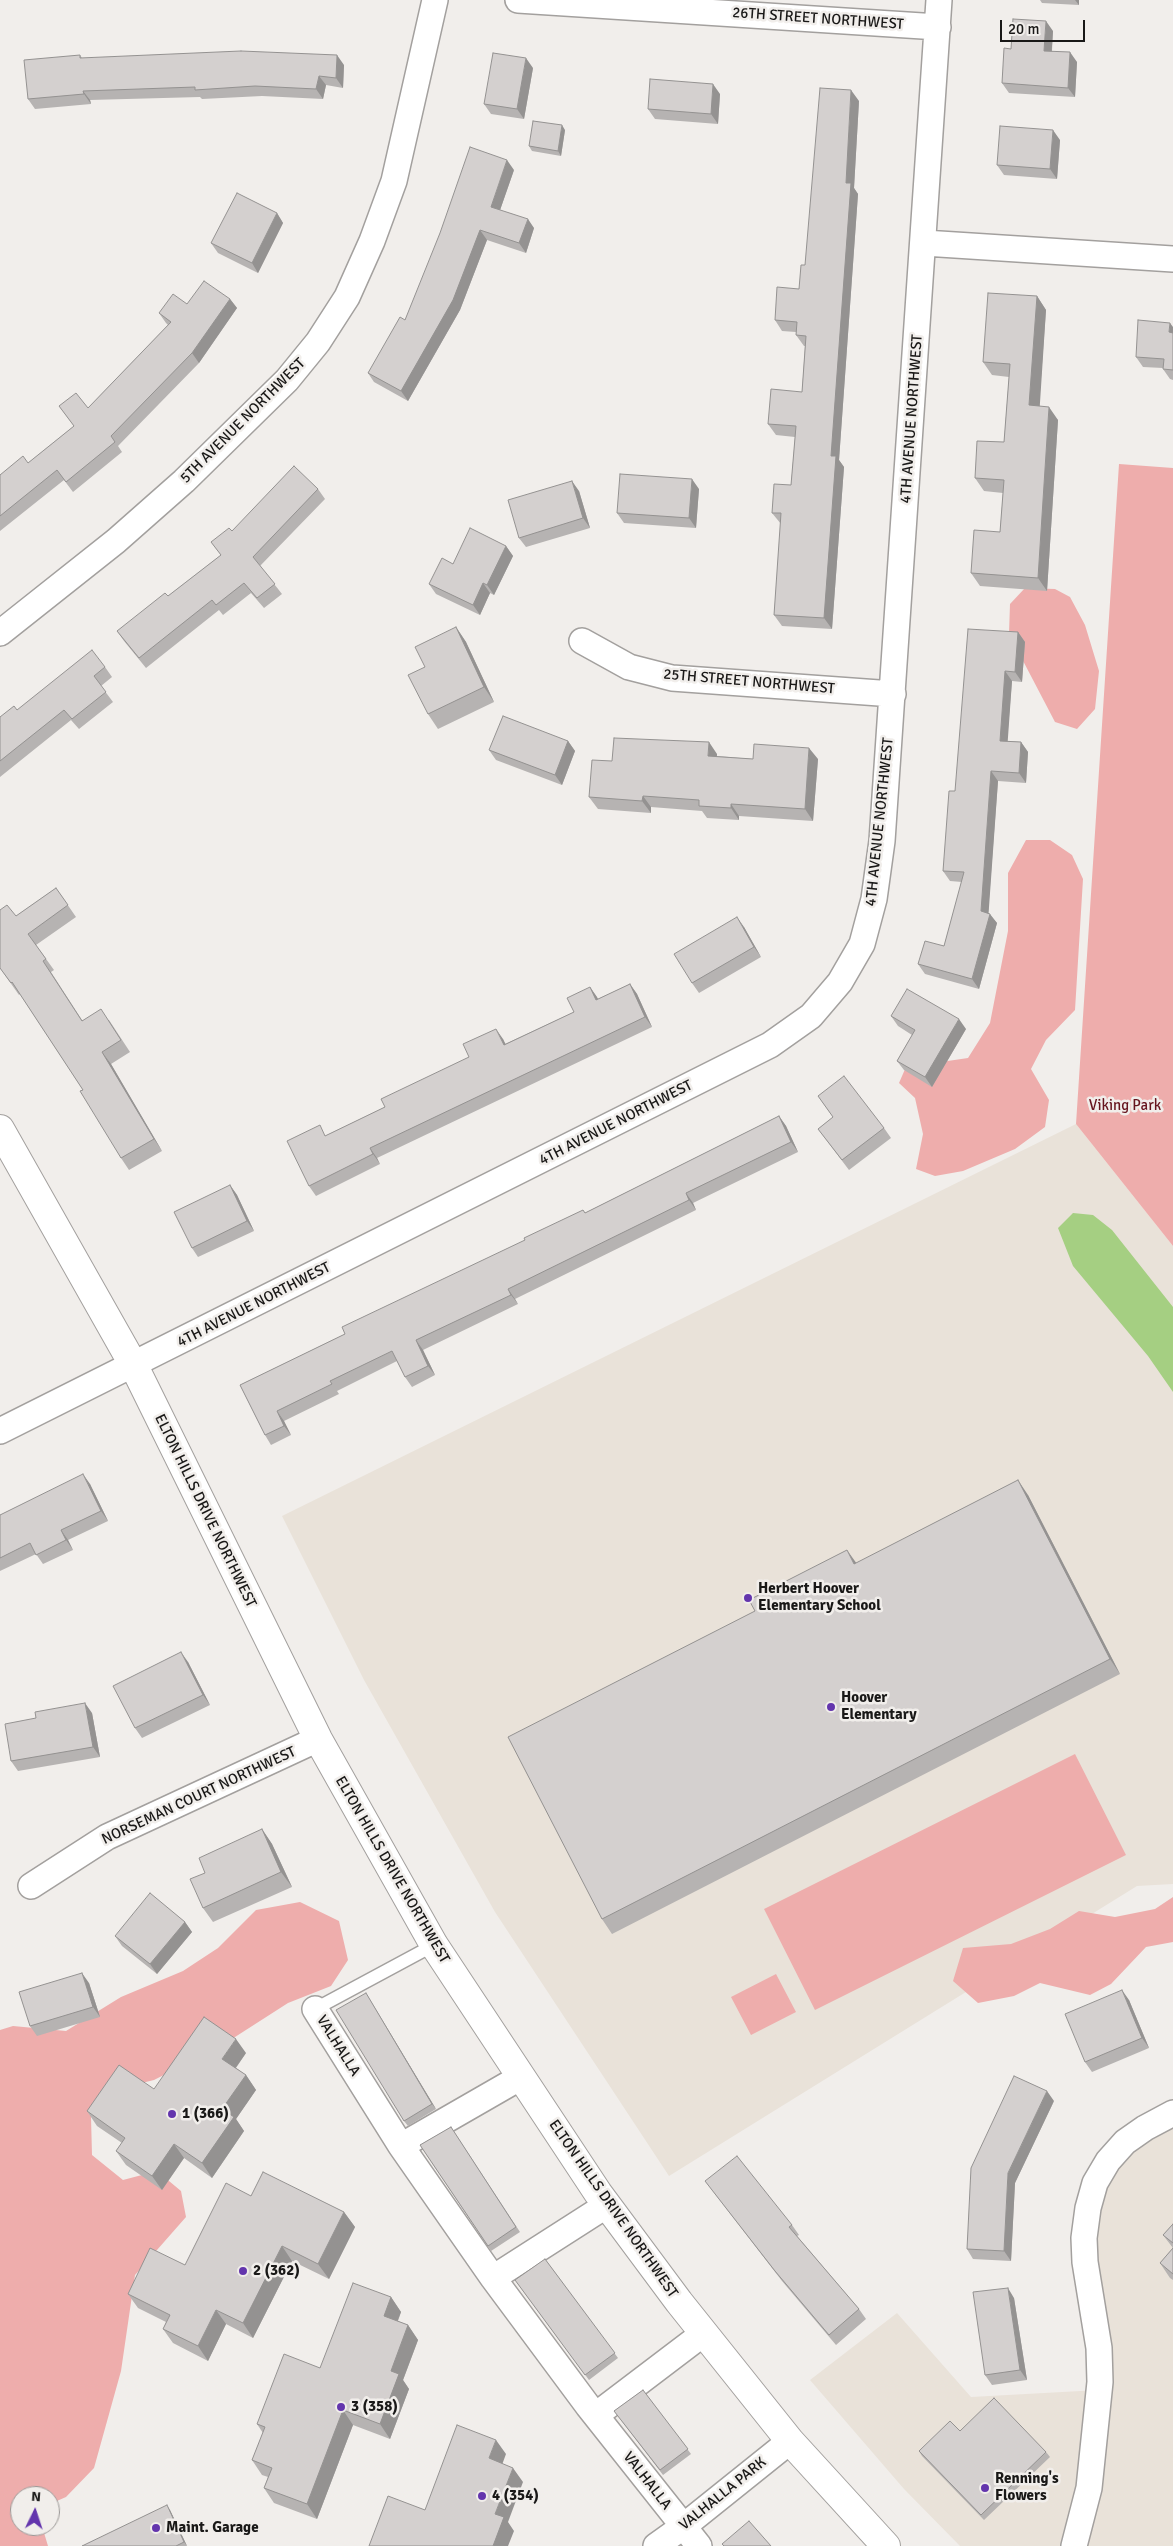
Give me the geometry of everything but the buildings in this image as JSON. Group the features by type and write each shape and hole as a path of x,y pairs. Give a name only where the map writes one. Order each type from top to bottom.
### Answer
{"main road":[{"name":"ELTON HILLS DRIVE NORTHWEST","path":"0,1129 134,1366 318,1739 434,1945 607,2205 790,2442 886,2546"}],"street":[{"name":"5TH AVENUE NORTHWEST","path":"0,633 116,541 184,481 287,380 318,342 347,297 372,241 394,181 435,0"},
{"name":"26TH STREET NORTHWEST","path":"518,0 938,27"},
{"name":"4TH AVENUE NORTHWEST","path":"0,1431 134,1366 770,1045 811,1016 840,982 862,944 874,899 882,842 939,0"},
{"path":"924,243 1173,259"},
{"name":"25TH STREET NORTHWEST","path":"582,642 629,668 672,678 893,694"},
{"name":"NORSEMAN COURT NORTHWEST","path":"31,1886 107,1837 318,1739"},
{"name":"VALHALLA","path":"315,2009 401,2146 493,2278 596,2415 699,2546"},
{"path":"401,2146 521,2077"},
{"path":"1074,2546 1089,2488 1100,2382 1099,2348 1085,2262 1084,2238 1088,2208 1095,2183 1108,2161 1126,2142 1145,2128 1173,2113"},
{"path":"493,2278 607,2205"},
{"path":"596,2415 704,2333"},
{"name":"VALHALLA PARK","path":"656,2546 790,2442"}],"lane":[{"name":"VALHALLA","path":"315,2009 434,1945"}],"shaded area":[{"name":"Herbert Hoover Elementary School","path":"1076,1124 1173,1246 1173,1884 1137,1886 669,2176 495,1912 364,1680 282,1516"},
{"path":"1073,1213 1093,1215 1112,1230 1173,1307 1173,1392 1148,1356 1073,1266 1058,1228"},
{"path":"1173,2113 1173,2546 960,2546 904,2489 810,2380 897,2313 971,2397 1099,2390 1095,2183"}],"green space":[{"name":"Viking Park","path":"1119,464 1173,468 1173,1246 1076,1124"},
{"path":"1025,588 1055,589 1070,597 1085,625 1099,671 1095,709 1077,729 1055,722 1009,634 1010,604"},
{"path":"1026,840 1050,840 1072,855 1083,879 1075,1010 1046,1040 1031,1069 1049,1100 1045,1127 1015,1149 963,1171 935,1176 916,1169 923,1134 915,1098 899,1083 909,1060 934,1063 968,1058 990,1023 1008,931 1008,873"},
{"path":"1075,1754 1126,1855 815,2010 764,1909"},
{"path":"1173,1897 1173,1942 1146,1947 1111,1984 1090,1995 1040,1983 1014,1996 978,2003 953,1981 963,1948 1011,1944 1050,1929 1079,1911 1115,1917 1155,1909"},
{"path":"300,1902 339,1921 348,1960 331,1986 288,2003 221,2046 154,2080 109,2091 91,2117 92,2155 123,2180 157,2171 181,2191 186,2217 135,2275 121,2371 94,2468 66,2497 60,2500 60,2486 10,2486 10,2536 45,2536 48,2546 0,2546 0,2030 13,2026 66,2031 121,1997 183,1971 218,1948 256,1910"},
{"path":"776,1974 796,2012 751,2035 731,1997"}],"place":[{"name":"Herbert Hoover Elementary School","path":"748,1598"},
{"name":"Hoover Elementary","path":"831,1707"},
{"name":"1 (366)","path":"172,2114"},
{"name":"2 (362)","path":"243,2271"},
{"name":"3 (358)","path":"341,2407"},
{"name":"Renning's Flowers","path":"985,2488"},
{"name":"4 (354)","path":"482,2496"},
{"name":"Maint. Garage","path":"156,2528"}]}
